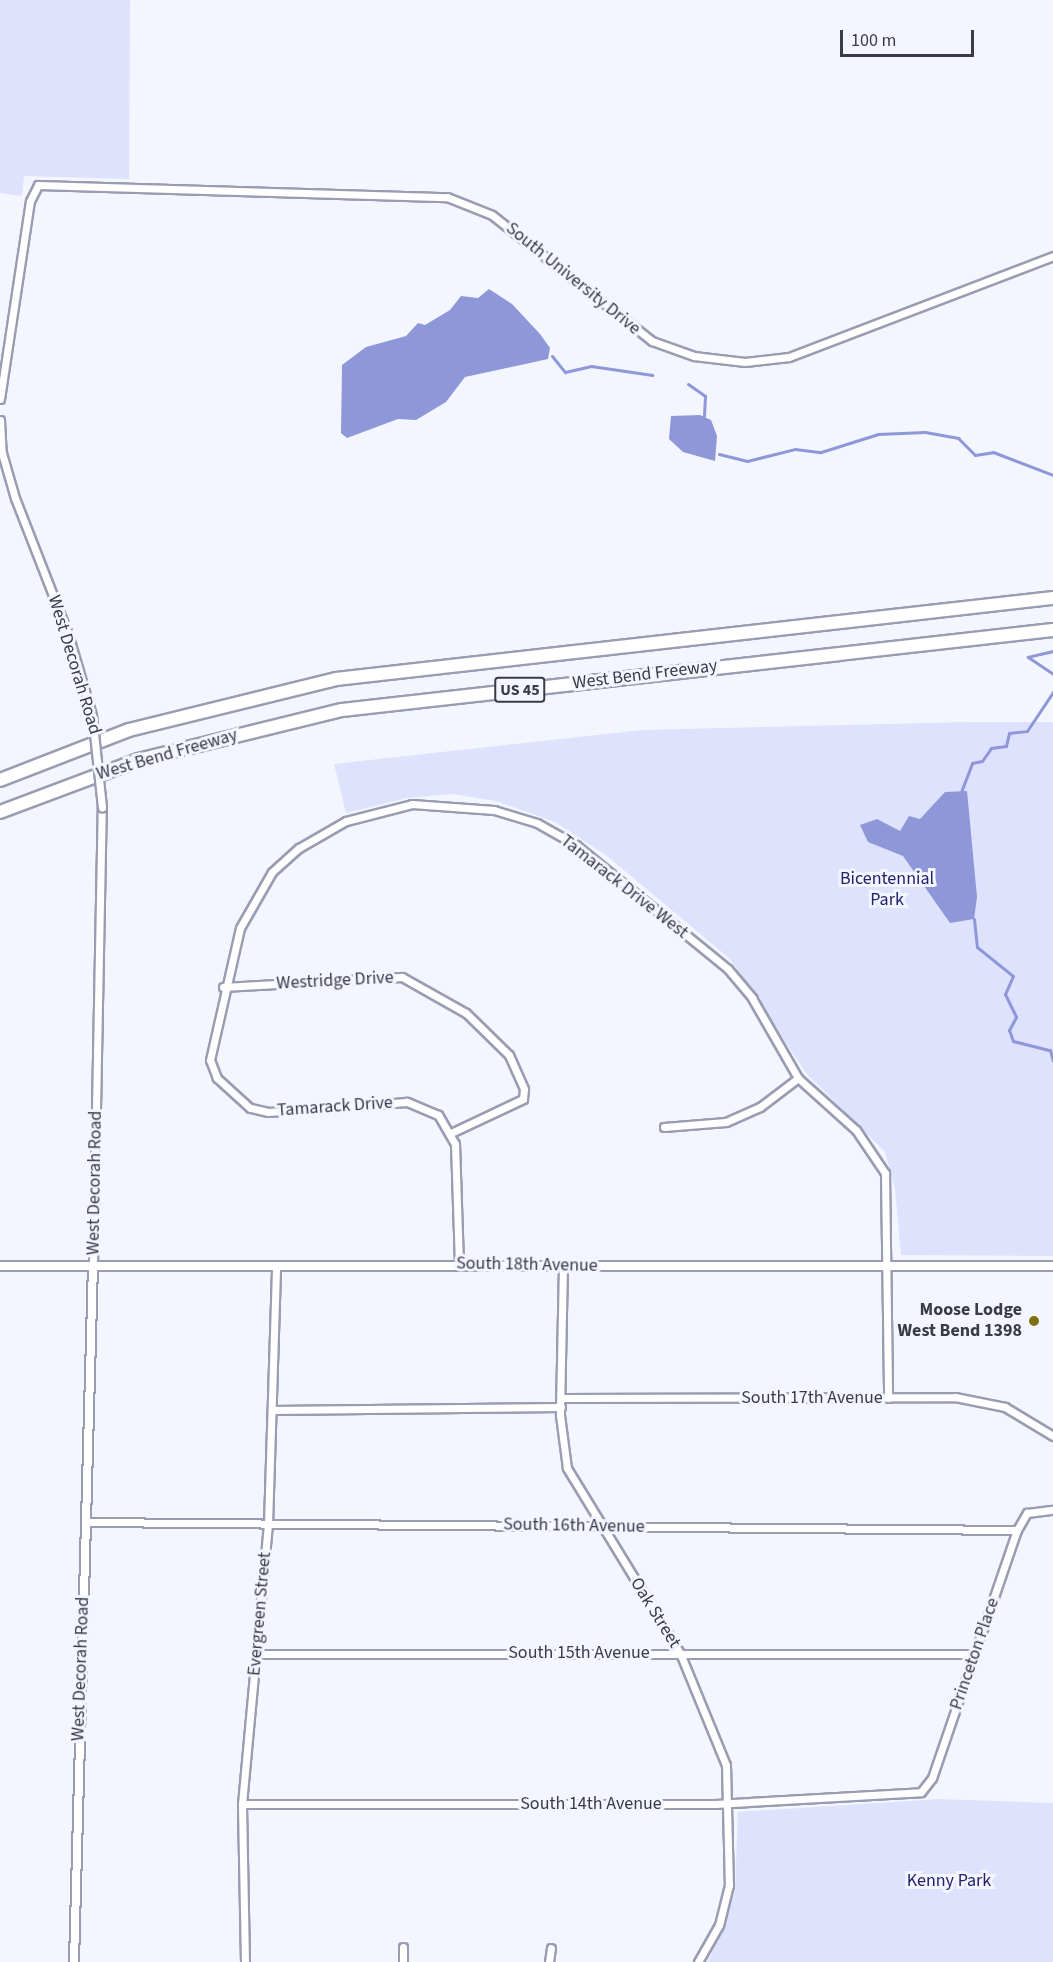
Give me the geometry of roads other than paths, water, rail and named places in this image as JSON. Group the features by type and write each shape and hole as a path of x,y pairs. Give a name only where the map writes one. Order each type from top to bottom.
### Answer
{"highway":[{"name":"West Bend Freeway","path":"0,780 129,730 336,679 1053,598"},
{"name":"West Bend Freeway","path":"0,812 138,760 342,710 1053,630"}],"street":[{"name":"South University Drive","path":"0,399 30,201 38,185 447,197 492,215 652,341 694,356 745,362 789,357 1053,256"},
{"name":"West Decorah Road","path":"0,420 2,453 15,498 68,634 92,715 102,807 93,1265 74,1962"},
{"name":"Tamarack Drive West","path":"223,987 252,902 299,848 346,821 412,804 462,804 537,823 576,845 728,969 752,998 798,1078 874,1151 885,1173 889,1263 888,1398"},
{"name":"Westridge Drive","path":"223,987 402,977 466,1013 509,1055 524,1089 523,1099 450,1133"},
{"name":"Tamarack Drive","path":"223,987 210,1060 217,1078 250,1108 268,1112 407,1102 438,1115 450,1133 457,1162 459,1264"},
{"path":"664,1127 726,1122 760,1107 798,1078"},
{"name":"South 18th Avenue","path":"0,1266 459,1264 564,1266 889,1263 1053,1266"},
{"name":"Evergreen Street","path":"245,1962 242,1804 268,1524 276,1265"},
{"name":"Oak Street","path":"564,1266 561,1407 567,1468 600,1526 680,1653 716,1729 730,1803 725,1906 698,1962"},
{"name":"South 17th Avenue","path":"561,1398 888,1398 986,1401 1053,1436"},
{"path":"272,1410 561,1407"},
{"path":"1017,1530 1027,1514 1053,1510"},
{"name":"South 16th Avenue","path":"86,1522 1017,1530"},
{"name":"Princeton Place","path":"932,1778 1017,1530"},
{"name":"South 15th Avenue","path":"256,1654 975,1654"},
{"name":"South 14th Avenue","path":"242,1804 730,1803 921,1792 932,1778"},
{"path":"403,1947 403,1962"},
{"path":"549,1962 551,1948"}],"water":[{"path":"489,289 512,304 540,334 550,348 548,359 465,377 446,402 416,420 398,419 347,438 341,433 342,365 366,347 406,336 418,323 425,325 450,310 461,296 478,298"},
{"path":"700,415 711,420 717,436 715,461 683,452 669,439 671,416"},
{"path":"967,791 977,897 974,919 950,923 903,856 868,842 860,825 877,819 900,831 909,816 920,819 945,792"}],"waterway":[{"path":"552,356 565,372 591,366 652,375"},
{"path":"688,384 705,396 704,416"},
{"path":"719,454 747,461 795,449 821,452 878,434 925,432 958,438 975,455 993,452 1053,475"},
{"path":"1053,651 1028,657 1053,674"},
{"path":"961,792 972,763 982,761 991,748 1006,746 1009,733 1027,731 1053,692"},
{"path":"974,919 977,947 1013,976 1005,994 1016,1017 1009,1030 1013,1041 1050,1050 1053,1061"}],"place":[{"name":"Moose Lodge West Bend 1398","path":"1034,1321"}],"park label":[{"name":"Bicentennial Park","path":"887,890"},
{"name":"Kenny Park","path":"949,1881"}]}
